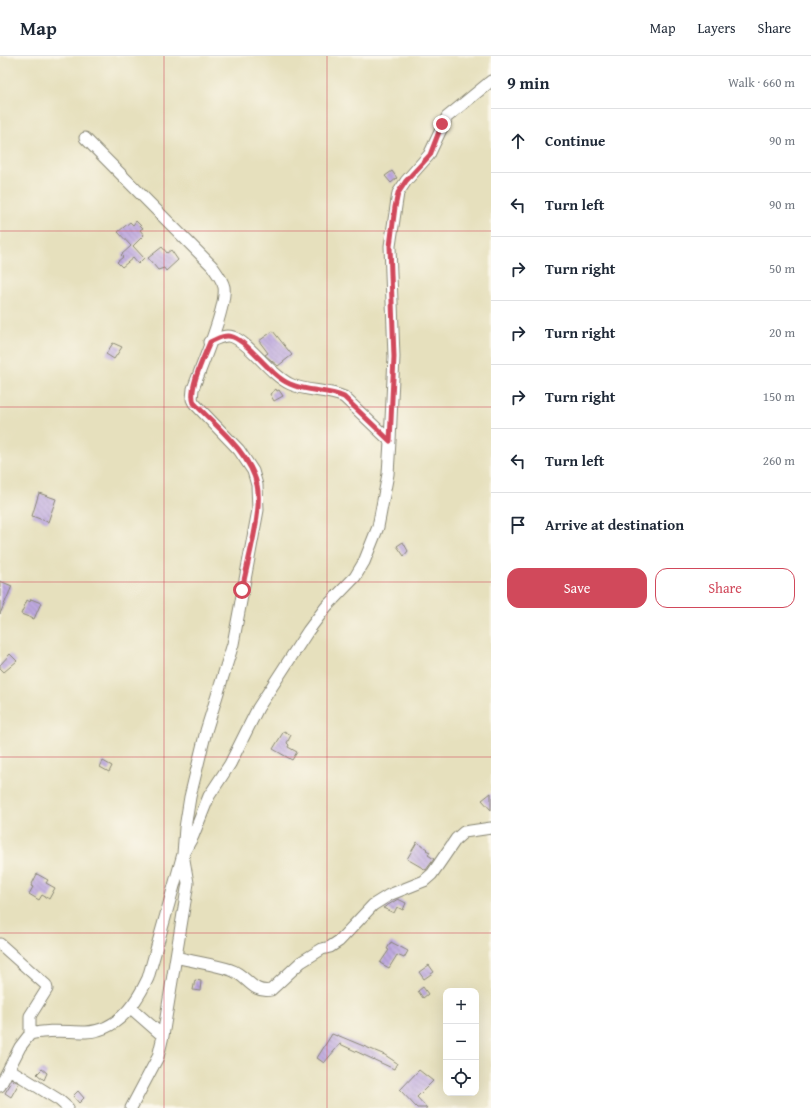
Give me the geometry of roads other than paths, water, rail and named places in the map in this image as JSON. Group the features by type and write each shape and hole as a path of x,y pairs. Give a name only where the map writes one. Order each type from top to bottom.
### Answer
{"street":[{"path":"131,1108 158,1057 163,1036 188,883 183,854 193,836 209,796 230,764 258,708 308,631 326,607 355,577 364,562 378,527 388,474 390,441 394,357 390,246 398,193 406,181 430,155 446,117 491,81"},
{"path":"30,1034 42,1031 87,1032 102,1029 121,1017 131,1008 148,978 183,854 190,797 206,731 233,644 258,510 259,497 257,484 252,471 239,450 194,403 192,399 193,389 220,313 224,289 218,275 212,266 85,138"},
{"path":"210,342 222,336 234,338 277,376 290,384 335,393 344,397 390,441"},
{"path":"176,957 232,970 255,988 265,991 271,990 301,962 322,949 339,942 373,905 389,895 424,881 432,874 456,839 464,832 491,828"},
{"path":"0,944 46,985 47,989 30,1016 30,1034 20,1047 0,1086"},
{"path":"131,1008 163,1036"},
{"path":"10,1069 59,1100 68,1108"}]}
